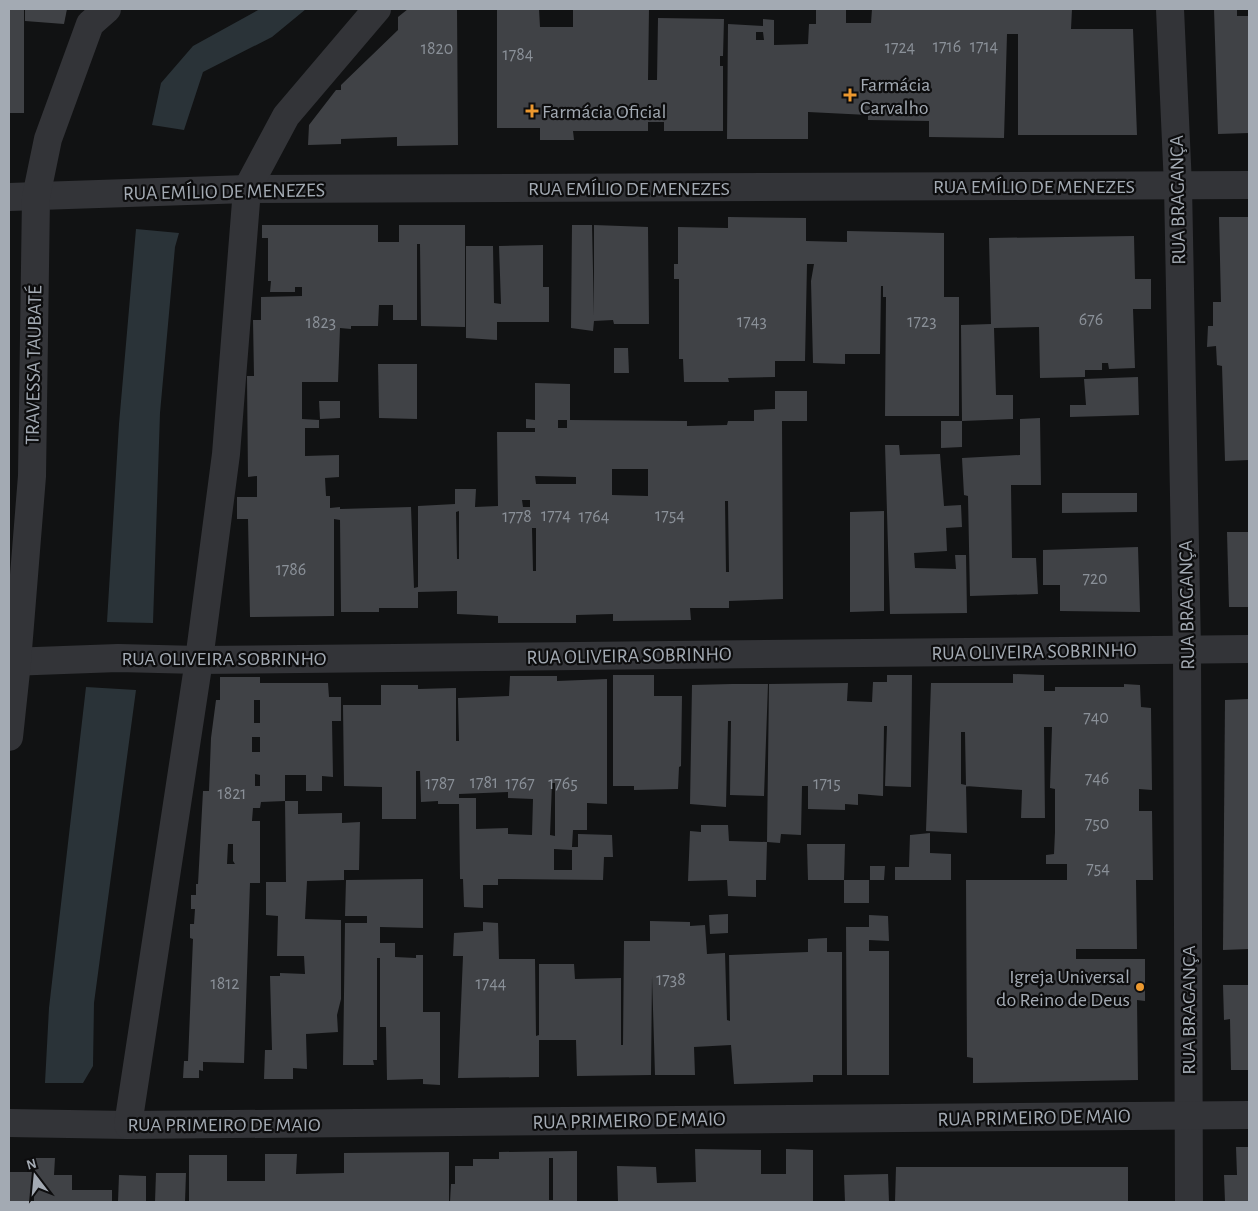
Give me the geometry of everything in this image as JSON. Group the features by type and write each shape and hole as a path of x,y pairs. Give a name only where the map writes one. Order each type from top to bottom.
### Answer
{"street":[{"name":"TRAVESSA TAUBATÉ","path":"9,737 13,662 32,476 36,197 48,139 90,24 107,9"},
{"path":"128,1125 199,660 226,454 246,189 286,116 377,9"},
{"name":"RUA BRAGANÇA","path":"1170,9 1178,186 1187,649 1188,1115 1190,1202"},
{"name":"RUA EMÍLIO DE MENEZES","path":"9,197 246,189 1249,185"},
{"name":"RUA OLIVEIRA SOBRINHO","path":"13,662 118,658 199,660 1249,649"},
{"name":"RUA PRIMEIRO DE MAIO","path":"9,1123 128,1125 1249,1115"}],"shaded area":[{"path":"260,9 306,9 272,37 203,72 184,130 152,125 161,83 193,46"},
{"path":"136,229 179,233 175,247 160,413 153,623 107,622 119,424"},
{"path":"86,687 136,690 94,1003 93,1066 83,1083 45,1083 49,1008"}],"building":[{"path":"9,9 24,9 24,113 9,113"},
{"path":"25,9 67,9 64,24 25,21"},
{"path":"408,9 457,9 458,145 397,146 397,137 341,139 341,144 308,145 309,125 336,90 341,90 341,85 398,30 398,17"},
{"path":"497,9 539,9 540,27 573,27 573,9 649,9 648,80 657,80 658,18 724,19 723,56 720,56 720,66 723,66 723,131 664,131 664,122 648,122 648,131 573,131 574,140 540,140 540,128 497,128"},
{"path":"816,9 846,9 846,23 871,23 872,9 1072,9 1071,29 1133,29 1137,135 1018,135 1018,34 1007,34 1004,138 929,137 929,121 868,120 868,115 808,112 808,139 727,139 728,24 763,26 763,19 774,20 774,45 808,44 809,24 816,24","holes":["756,32 763,32 764,40 756,40"]},
{"path":"1214,9 1237,9 1237,16 1249,16 1249,133 1218,134"},
{"path":"728,217 806,218 806,241 847,242 847,231 944,233 944,297 959,297 959,416 885,416 886,297 883,297 883,286 881,286 880,354 845,354 845,364 813,363 811,281 814,264 807,264 805,361 775,361 775,377 728,378 729,382 684,382 683,359 679,359 679,279 674,279 674,264 678,264 678,227 728,228"},
{"path":"1219,217 1249,217 1249,460 1225,461 1222,366 1217,365 1216,346 1207,347 1208,326 1213,326 1213,302 1221,302"},
{"path":"262,225 378,225 378,242 399,242 399,225 465,225 465,327 421,326 420,244 417,244 417,320 393,320 393,305 379,305 378,326 351,326 351,329 340,328 338,382 302,382 302,419 319,420 319,428 305,428 305,456 339,455 339,477 325,478 326,496 330,496 330,508 411,507 414,588 418,587 418,506 455,504 455,489 476,489 475,507 498,506 497,432 535,432 535,428 526,428 526,419 535,420 535,383 570,384 570,420 687,421 687,426 727,425 728,421 754,421 754,410 775,409 775,391 807,391 807,421 782,421 783,599 729,601 729,608 690,608 691,620 613,621 613,614 576,615 576,623 498,623 498,616 457,614 457,591 418,592 418,608 379,608 379,612 341,612 340,520 334,519 334,616 250,617 248,519 237,519 237,497 257,497 257,476 248,477 247,376 254,376 253,320 261,320 261,297 302,296 302,287 295,287 295,292 270,292 271,281 268,281 268,238 262,238","holes":["558,420 567,420 567,428 558,428","612,469 648,469 648,496 612,495","535,476 576,477 576,484 536,484","522,500 530,500 530,507 523,507","725,501 728,501 729,572 726,572","459,511 459,559 457,559 456,512","532,528 536,528 536,571 533,571"]},
{"path":"572,225 592,225 594,316 594,225 648,227 649,324 614,324 613,320 594,321 593,331 571,328"},
{"path":"1134,236 1135,279 1151,279 1151,309 1133,309 1135,368 1109,369 1108,363 1102,363 1102,370 1085,370 1085,377 1040,378 1039,327 994,328 996,395 1013,395 1013,419 962,421 961,325 991,324 989,238"},
{"path":"543,245 543,287 549,287 549,322 497,322 497,340 466,338 466,246 493,246 494,303 501,304 499,246"},
{"path":"614,348 628,348 629,373 614,373"},
{"path":"378,364 417,364 417,419 379,418"},
{"path":"1138,377 1139,415 1070,417 1070,405 1086,405 1084,379"},
{"path":"319,401 340,401 340,418 320,419"},
{"path":"1040,418 1041,485 1011,485 1012,558 1036,558 1038,594 970,596 968,496 964,495 962,458 1020,455 1020,419"},
{"path":"941,421 962,421 962,447 941,448"},
{"path":"885,445 899,445 900,455 940,454 944,506 961,505 962,527 946,528 947,551 914,553 915,568 956,569 955,555 966,555 967,613 890,614"},
{"path":"1062,493 1137,493 1137,512 1062,513"},
{"path":"884,511 884,611 850,612 850,512"},
{"path":"1227,532 1249,532 1249,607 1229,607"},
{"path":"1138,547 1140,612 1060,611 1060,585 1043,585 1043,550"},
{"path":"1013,674 1044,675 1044,691 1055,691 1055,687 1124,687 1124,684 1140,685 1141,707 1151,708 1152,790 1139,789 1139,811 1152,811 1153,880 1136,880 1137,949 1076,949 1076,959 1145,959 1145,1001 1137,1000 1138,1080 973,1083 973,1058 967,1057 966,880 1067,880 1067,864 1046,864 1046,855 1054,854 1055,832 1055,789 1050,788 1052,727 1044,727 1045,818 1021,818 1022,790 966,786 967,833 926,831 931,683 1013,683","holes":["961,732 965,732 966,785 961,784"]},
{"path":"613,675 654,675 654,696 682,696 681,766 679,767 678,789 634,790 634,786 613,786"},
{"path":"887,675 912,675 911,787 885,786 887,726 884,726 883,796 858,794 858,805 845,804 845,810 808,809 808,786 802,786 801,835 781,834 780,843 767,842 769,684 848,683 847,701 872,702 873,682 887,682"},
{"path":"510,676 557,676 557,681 607,679 607,804 587,803 587,830 573,830 572,847 578,847 578,834 612,835 613,857 604,857 603,880 498,879 498,885 483,885 483,908 464,907 463,879 460,879 459,804 438,804 438,801 421,802 420,771 416,771 416,819 382,819 382,787 344,786 343,705 381,705 381,685 418,685 418,689 456,688 456,741 459,741 458,698 509,696","holes":["552,783 555,783 555,836 550,835","508,792 508,798 533,799 532,835 508,834 508,828 476,829 476,798 459,798 459,794","554,849 572,850 572,870 554,870"]},
{"path":"220,677 260,677 260,683 328,683 329,697 341,697 341,721 332,721 333,777 322,776 322,791 306,791 306,775 285,775 285,801 261,802 260,808 253,808 252,821 260,821 260,883 250,883 244,1063 203,1062 203,1071 199,1070 199,1078 183,1078 184,1061 188,1061 193,939 190,938 190,924 194,924 195,909 191,909 191,895 196,895 196,884 198,884 203,791 209,791 211,738 216,700 220,700","holes":["254,700 260,700 260,723 254,723","252,737 260,737 260,752 252,752","255,774 260,775 260,786 255,786","228,844 233,844 233,861 235,864 227,864"]},
{"path":"768,684 764,796 730,795 731,721 728,721 726,807 690,804 692,685"},
{"path":"1249,699 1249,949 1223,950 1225,700"},
{"path":"285,801 298,801 298,814 342,813 342,823 360,822 359,870 344,870 344,880 307,881 305,919 341,920 341,999 337,1015 338,1032 306,1034 307,1069 293,1068 293,1079 264,1079 265,1050 272,1050 270,976 280,976 280,973 305,974 304,956 277,956 278,916 266,915 266,882 286,882"},
{"path":"701,825 728,825 729,841 767,842 766,880 756,880 756,897 728,896 727,880 688,881 690,831 701,832"},
{"path":"930,833 930,853 951,854 951,880 895,880 895,867 909,867 910,835"},
{"path":"807,844 845,844 844,880 808,880"},
{"path":"870,866 885,866 884,880 870,880"},
{"path":"423,879 423,928 380,927 380,943 395,943 395,957 416,958 416,955 423,955 423,1012 440,1012 440,1085 423,1084 423,1079 387,1080 386,1027 380,1027 380,958 377,958 377,1060 373,1060 374,1065 343,1065 345,923 367,923 367,916 345,916 346,880"},
{"path":"844,880 869,880 869,903 844,903"},
{"path":"728,914 728,933 710,934 709,915"},
{"path":"869,915 888,916 889,941 869,940 869,951 889,951 889,1075 847,1075 846,927 869,927"},
{"path":"650,921 690,922 690,926 705,925 707,954 725,953 727,1020 730,1021 729,955 808,952 808,939 827,938 827,952 842,952 842,1075 813,1075 813,1082 734,1084 731,1045 694,1047 695,1075 655,1075 652,976 651,1075 577,1076 576,1040 539,1040 539,1077 458,1078 463,956 453,956 454,933 483,931 483,922 498,923 499,959 535,959 536,1036 539,1035 539,964 574,964 575,979 621,978 621,1045 623,1045 624,941 650,941"},
{"path":"1223,985 1249,985 1249,1070 1231,1070 1230,1019 1224,1020"},
{"path":"1236,1147 1249,1147 1249,1202 1225,1202 1224,1175 1237,1175"},
{"path":"695,1149 761,1150 761,1174 786,1174 786,1149 813,1150 813,1202 618,1202 617,1166 656,1167 657,1183 696,1182"},
{"path":"577,1151 577,1202 450,1202 451,1184 455,1184 455,1166 473,1166 473,1159 499,1159 499,1152","holes":["549,1158 553,1158 553,1200 549,1200"]},
{"path":"449,1152 449,1202 189,1202 189,1155 227,1155 227,1181 265,1181 265,1154 297,1154 296,1174 344,1173 344,1153"},
{"path":"34,1158 55,1158 54,1175 72,1175 72,1190 112,1190 112,1202 34,1202 34,1197 30,1197 30,1202 9,1202 9,1172 34,1172"},
{"path":"896,1167 1128,1167 1128,1202 895,1202"},
{"path":"156,1173 186,1173 185,1202 155,1202"},
{"path":"888,1174 889,1202 845,1202 844,1175"},
{"path":"119,1175 146,1176 146,1202 118,1202"}],"place":[{"name":"Farmácia Carvalho","path":"850,95"},
{"name":"Farmácia Oficial","path":"532,111"},
{"name":"Igreja Universal do Reino de Deus","path":"1140,987"}]}
